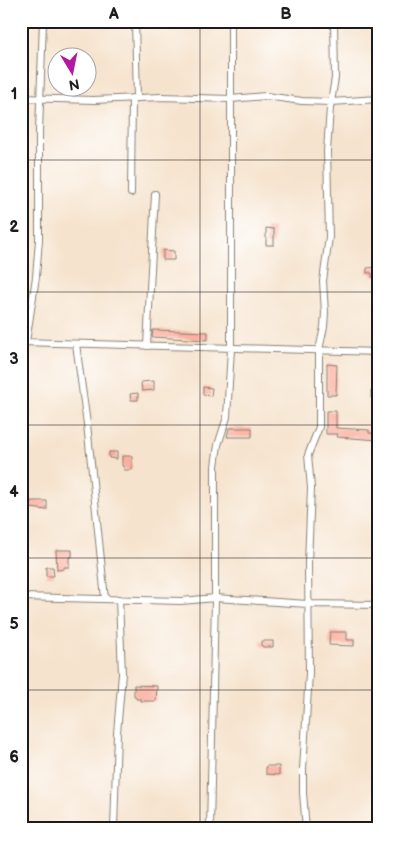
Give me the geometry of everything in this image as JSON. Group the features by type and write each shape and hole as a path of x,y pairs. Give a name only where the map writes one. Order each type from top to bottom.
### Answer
{"street":[{"path":"43,21 38,253 23,342 379,352"},
{"path":"131,193 135,98 135,21"},
{"path":"210,829 215,598 215,466 218,445 227,417 231,349 231,21"},
{"path":"306,829 303,769 309,686 308,563 311,497 308,455 319,427 319,350 323,339 325,319 323,281 329,237 326,167 331,102 335,78 334,21"},
{"path":"21,98 231,99 266,96 302,101 331,102 379,99"},
{"path":"147,346 155,194"},
{"path":"76,344 87,424 105,599"},
{"path":"21,597 182,601 215,598 308,604 379,605"},
{"path":"114,829 117,733 122,674 119,599"},
{"path":"21,669 23,702 21,760"},
{"path":"21,823 21,829"}],"building":[{"path":"266,228 274,229 274,245 266,245"},
{"path":"163,250 174,251 174,260 163,260"},
{"path":"377,267 377,277 372,277 372,273 367,273 367,268"},
{"path":"153,330 208,332 208,340 152,337"},
{"path":"327,364 337,365 336,395 327,395"},
{"path":"154,381 154,390 142,391 141,382"},
{"path":"203,387 212,388 211,396 203,395"},
{"path":"371,390 378,391 378,398 371,398"},
{"path":"138,393 138,400 131,400 130,394"},
{"path":"326,411 336,411 336,428 369,430 369,433 379,434 379,440 337,437 338,434 326,434"},
{"path":"229,428 252,428 252,437 227,437"},
{"path":"109,452 117,452 117,459 109,458"},
{"path":"122,456 132,456 132,470 124,470"},
{"path":"31,501 47,501 47,510 31,508"},
{"path":"56,550 72,550 72,557 69,557 69,567 57,570"},
{"path":"46,567 53,567 54,576 46,576"},
{"path":"330,632 347,632 347,640 354,640 354,646 329,645"},
{"path":"261,641 273,641 273,647 263,647"},
{"path":"134,685 157,686 156,701 136,699 136,696 134,696"},
{"path":"266,766 279,766 279,775 266,774"}]}
